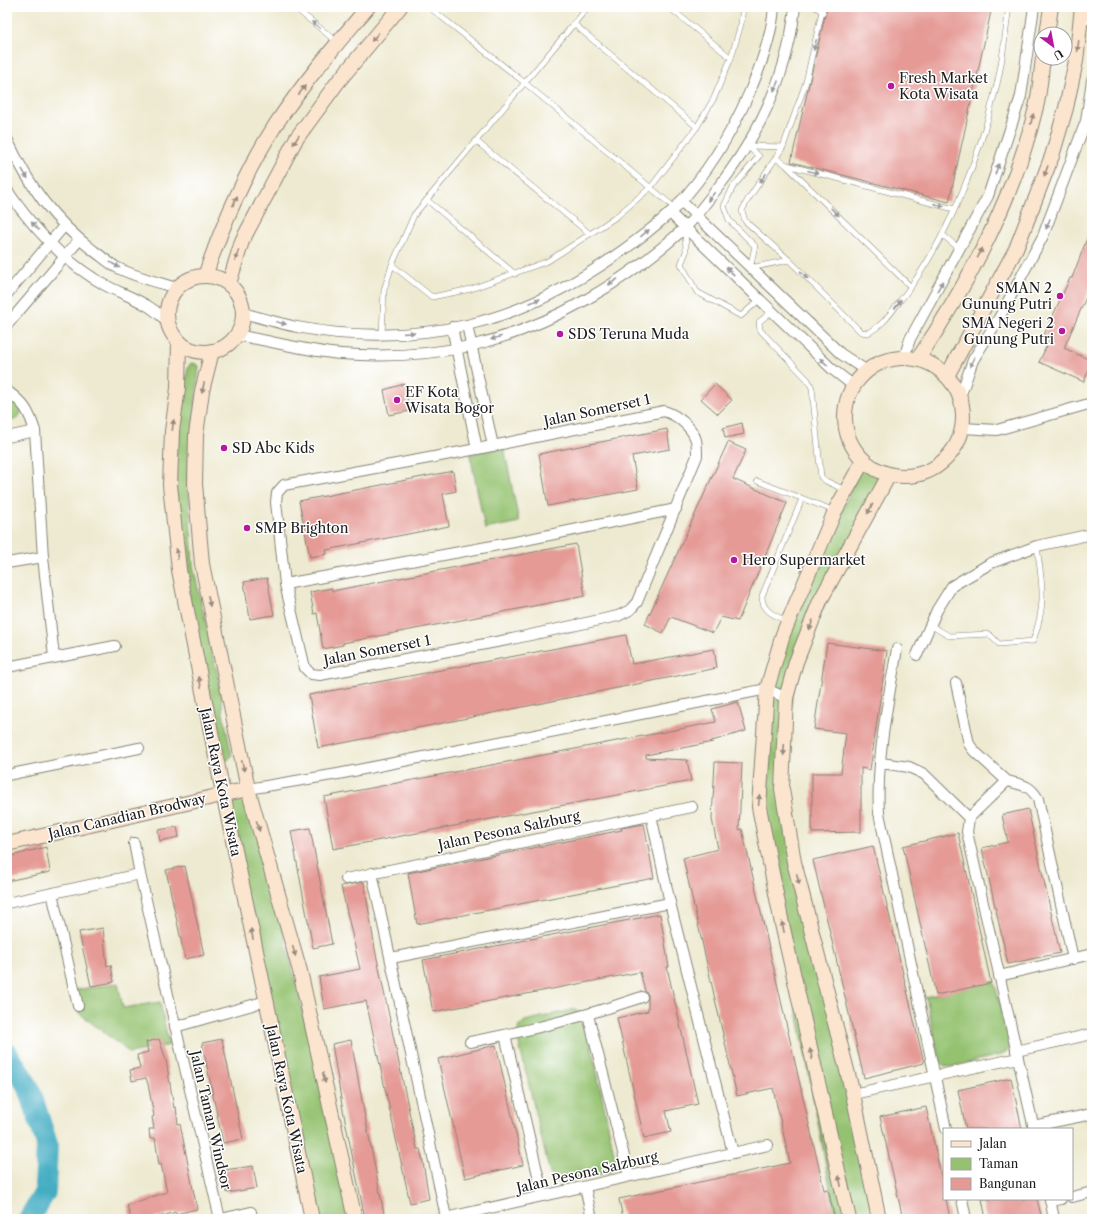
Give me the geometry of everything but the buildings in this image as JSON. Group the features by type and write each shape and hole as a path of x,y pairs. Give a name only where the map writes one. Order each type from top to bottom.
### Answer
{"street":[{"path":"205,276 219,236 241,189 276,124 338,43 368,7"},
{"path":"229,284 242,241 296,139 337,83 400,7"},
{"path":"243,313 311,329 339,333 382,335 467,325 539,300 577,280 627,247 675,207 714,159 739,117 761,65 774,7"},
{"path":"236,335 340,354 389,355 456,348 471,346 549,319 588,298 639,265 685,227 697,215 731,171 747,146 780,77 794,7"},
{"path":"911,358 910,339 988,196 1020,96 1034,7"},
{"path":"1048,26 1050,7"},
{"path":"947,376 1016,249 1052,156 1066,108 1076,61 1087,22 1082,7"},
{"path":"911,358 940,326 970,274 1004,203 1024,149 1037,103 1042,66"},
{"path":"960,397 972,360 999,318 1043,236 1089,123 1092,80"},
{"path":"7,139 19,166 40,198 64,226 79,240 116,267 177,288"},
{"path":"7,190 21,211 65,257 104,285 146,305 168,322"},
{"path":"675,207 697,215 750,268 841,354 867,371"},
{"path":"675,207 685,227 771,312 832,369 854,386"},
{"path":"7,294 64,226"},
{"path":"7,325 79,240"},
{"path":"205,276 217,278 229,284 239,297 243,313 240,328 236,335 226,345 212,351 194,350 179,341 172,332 168,322 167,310 170,298 177,288 190,279 205,276"},
{"path":"467,325 493,446"},
{"path":"452,327 477,449"},
{"name":"Jalan Raya Kota Wisata","path":"179,341 178,388 172,431 170,485 179,570 223,793 312,1219"},
{"name":"Jalan Raya Kota Wisata","path":"212,351 202,391 196,435 196,492 202,564 248,789 300,971 354,1219"},
{"path":"911,358 935,366 947,376 960,397 964,412 963,428 953,450 936,467 913,476 889,475 875,469 864,461 851,444 845,425 846,405 854,386 867,371 884,362 911,358"},
{"path":"7,391 18,399 29,412 35,431 43,556 54,657"},
{"path":"963,428 997,430 1092,404"},
{"name":"Jalan Somerset 1","path":"664,410 672,413 689,428 696,440 697,456 637,602 630,610 618,616 504,641 320,675 312,674 305,668 285,584 276,502 277,493 284,485 477,449 664,410"},
{"path":"7,438 35,431"},
{"path":"848,1219 782,924 759,807 767,689 782,634 835,511 864,461"},
{"path":"879,1219 853,1094 794,862 782,789 786,698 796,662 820,601 889,475"},
{"path":"285,584 520,541 676,509"},
{"path":"917,655 930,625 952,586 991,564 1037,546 1092,534"},
{"path":"7,564 43,556"},
{"path":"7,667 115,646"},
{"path":"897,649 884,721 881,763 877,788 879,813 946,1128"},
{"path":"956,683 969,744 974,751 1007,781 1029,787 1033,790 1038,799 1073,959"},
{"path":"248,789 338,774 767,689 786,698"},
{"path":"7,775 138,748"},
{"path":"881,763 909,767 924,774 969,818"},
{"path":"1007,781 969,818 967,832 1034,1128 1092,1114"},
{"name":"Jalan Canadian Brodway","path":"7,844 223,793 248,789"},
{"name":"Jalan Pesona Salzburg","path":"346,878 692,807"},
{"path":"651,815 670,903 733,1153"},
{"name":"Jalan Taman Windsor","path":"134,843 175,1027 221,1219 251,1212"},
{"name":"Jalan Pesona Salzburg","path":"372,873 444,1218 768,1145"},
{"path":"7,903 140,874"},
{"path":"52,893 78,1006"},
{"path":"390,958 670,903"},
{"path":"999,976 1092,954"},
{"path":"470,1042 588,1015 642,997"},
{"path":"175,1027 266,1001"},
{"path":"588,1015 629,1176"},
{"path":"853,1094 935,1077 1092,1034"},
{"path":"505,1035 543,1196"},
{"path":"585,1187 592,1219"},
{"path":"1073,1197 1092,1192"},
{"path":"962,1200 966,1219"},
{"path":"1050,1200 1054,1219"}],"lane":[{"path":"294,7 338,43"},
{"path":"429,7 525,83 675,207"},
{"path":"382,335 384,290 392,264 414,215 588,7"},
{"path":"669,7 731,58"},
{"path":"392,264 432,297 471,289 548,261 616,217 651,187 697,127 714,98 731,58 741,24 743,7"},
{"path":"816,7 823,10 806,82 783,148 777,159 746,201 742,211 745,221 789,260 862,332 868,333 880,327 911,287 944,236 954,209 974,165 996,87 1009,7"},
{"path":"574,24 697,127"},
{"path":"476,141 590,234"},
{"path":"747,146 783,148"},
{"path":"747,146 759,156 733,187 724,206 729,220 755,246 750,268 789,260"},
{"path":"777,159 787,165 911,287"},
{"path":"787,165 954,209"},
{"path":"427,200 515,274"},
{"path":"685,227 686,252 682,264 698,292 741,316 759,300"},
{"path":"944,236 955,245 958,252"},
{"path":"771,312 759,322 760,330 808,380 812,388 822,477 826,481 847,491"},
{"path":"758,481 835,511"},
{"path":"788,622 767,611 762,603 762,596 802,499"},
{"path":"930,625 949,636 989,634 999,644 1033,641 1040,620 1044,593 1037,546"}],"green space":[{"path":"191,363 199,366 188,481 193,566 220,685 223,713 232,756 228,760 223,759 201,657 182,553 178,519 176,469 178,440 188,367"},
{"path":"7,390 22,410 18,418 7,423"},
{"path":"504,447 519,522 485,529 470,454"},
{"path":"863,461 875,469 889,475 796,662 782,789 880,1219 836,1219 759,807 767,689"},
{"path":"248,789 354,1219 312,1219 223,793"},
{"path":"994,981 1011,1046 1007,1051 1000,1055 950,1067 943,1065 939,1060 926,997"},
{"path":"118,983 123,1008 160,1002 169,1045 130,1053 79,1013 75,990"},
{"path":"576,1009 581,1012 586,1020 616,1163 615,1168 610,1172 559,1183 550,1174 517,1035 519,1026 525,1021"}],"waterway":[{"path":"7,1053 29,1088 47,1144 45,1192 29,1219"}],"place":[{"name":"Fresh Market Kota Wisata","path":"891,86"},
{"name":"SMAN 2 Gunung Putri","path":"1060,296"},
{"name":"SMA Negeri 2 Gunung Putri","path":"1062,331"},
{"name":"SDS Teruna Muda","path":"560,334"},
{"name":"EF Kota Wisata Bogor","path":"397,400"},
{"name":"SD Abc Kids","path":"224,448"},
{"name":"SMP Brighton","path":"247,528"},
{"name":"Hero Supermarket","path":"734,560"}]}
